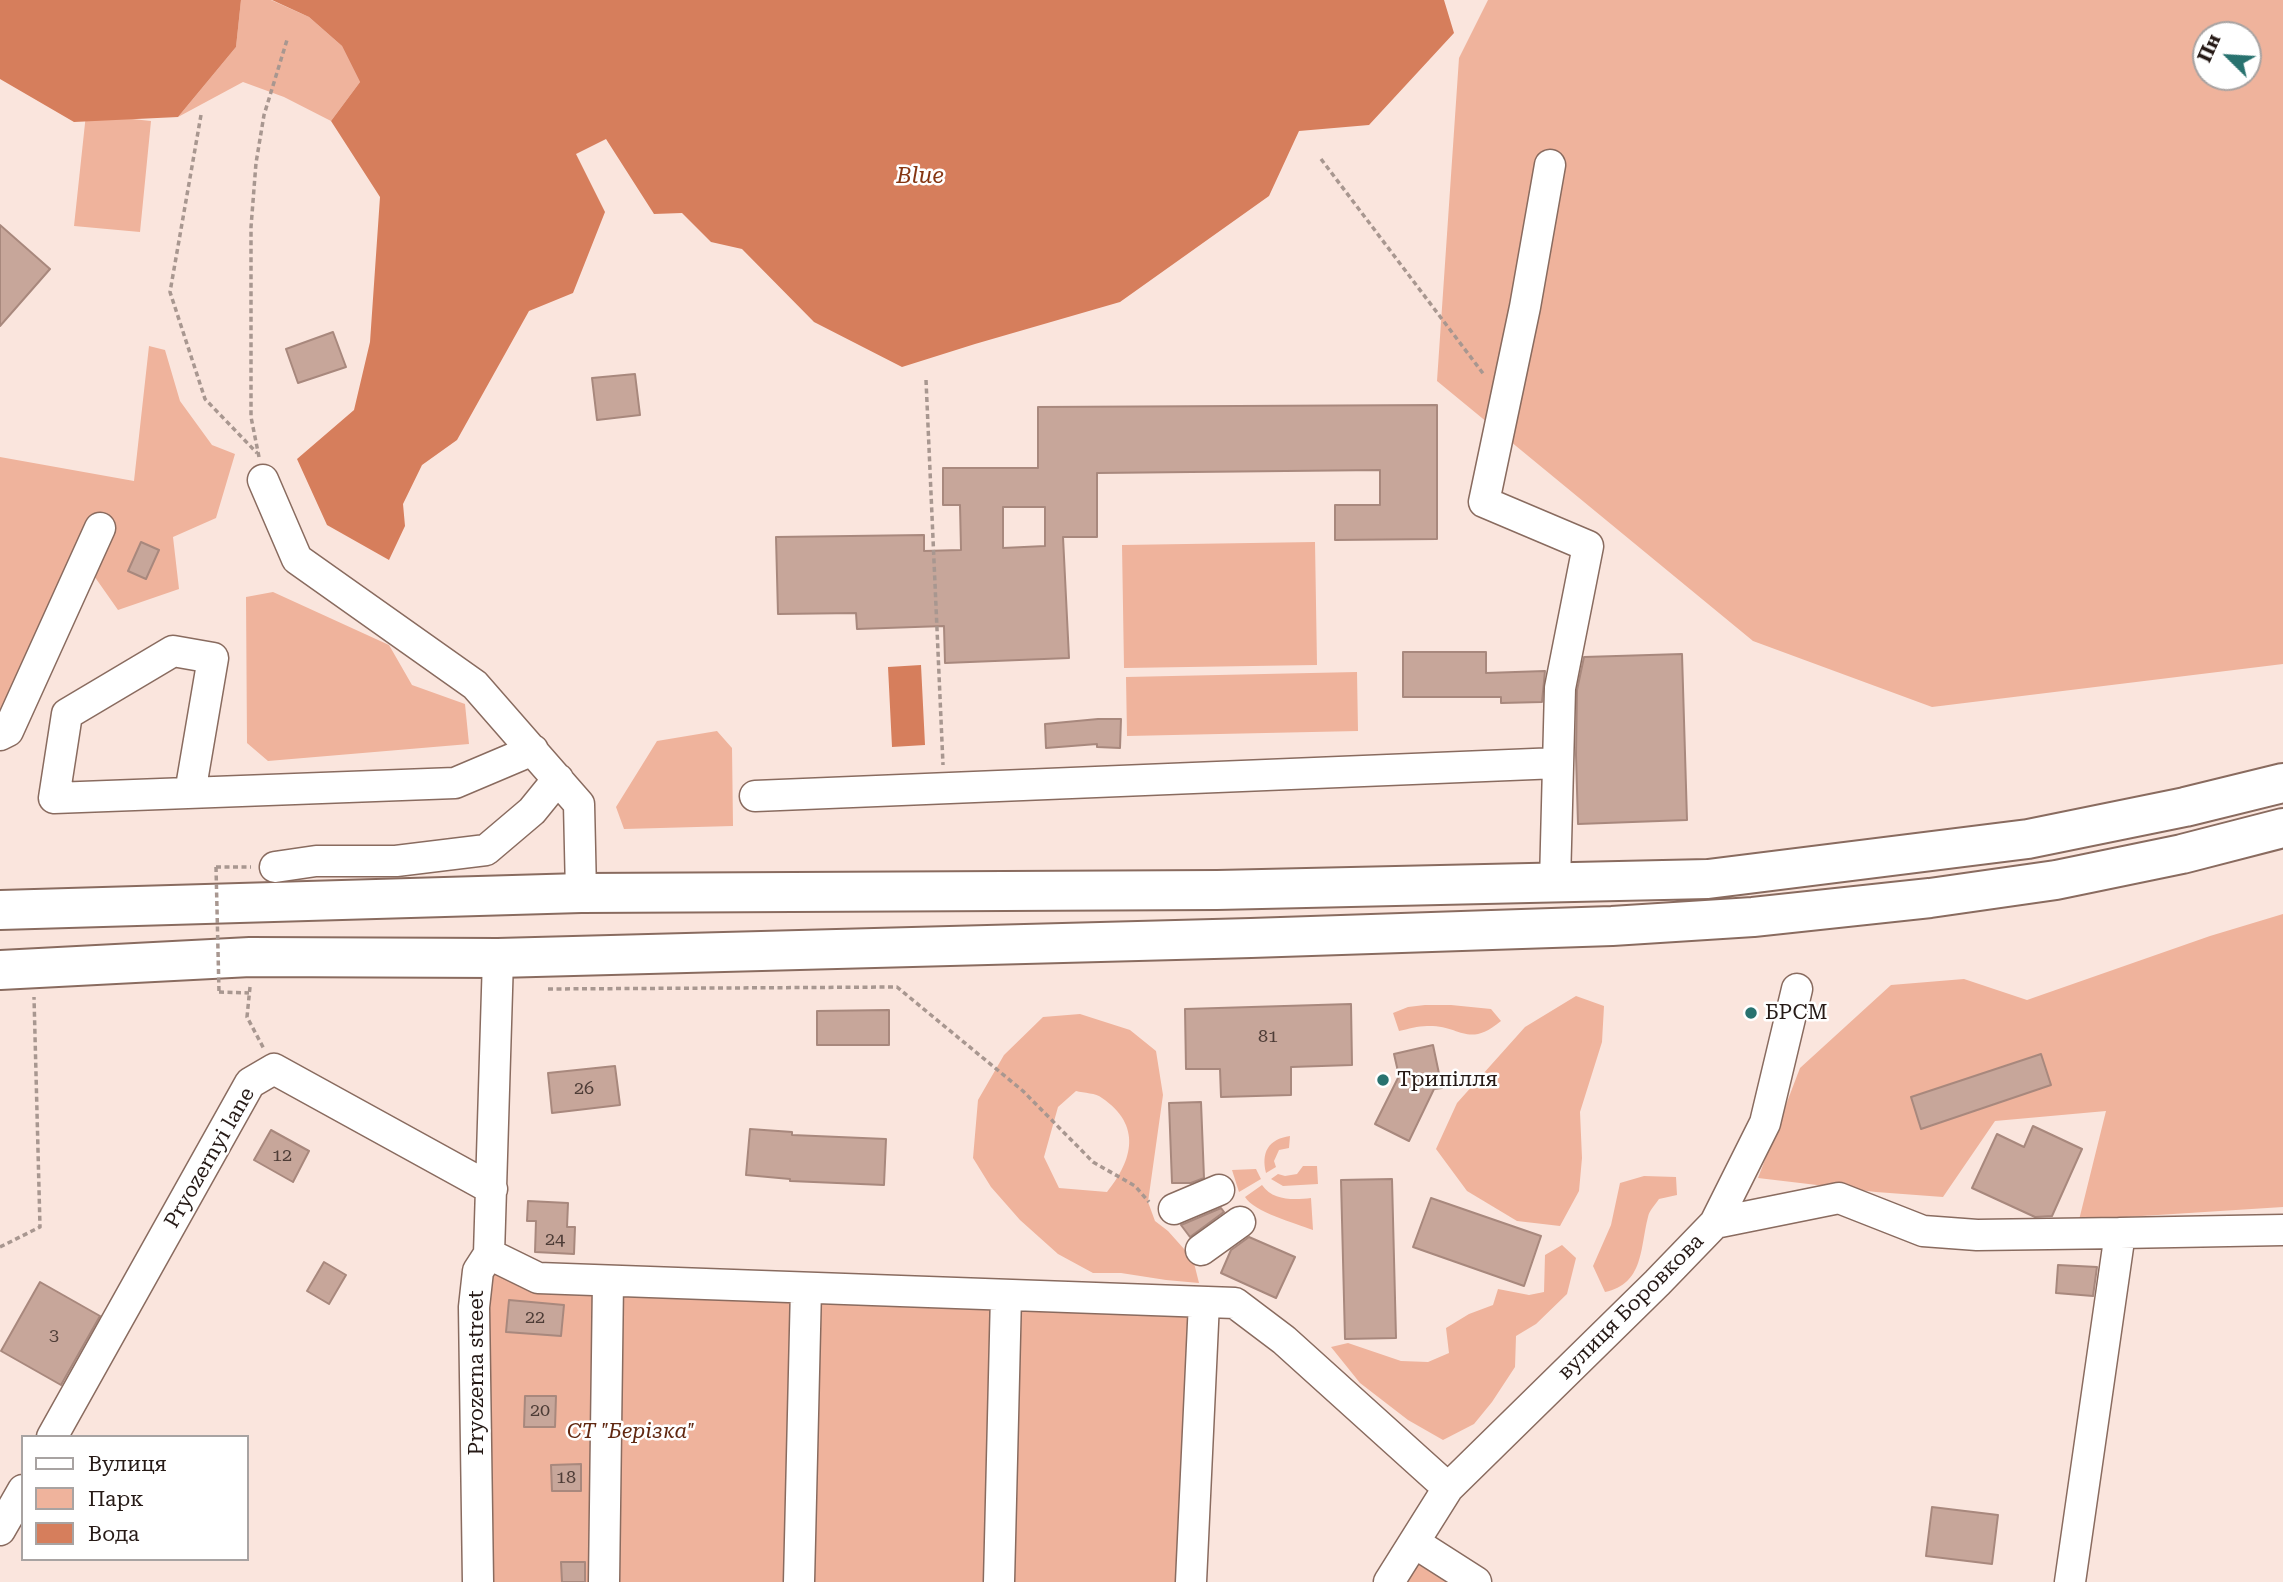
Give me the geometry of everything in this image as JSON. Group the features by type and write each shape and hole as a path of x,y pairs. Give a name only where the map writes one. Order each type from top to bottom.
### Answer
{"main road":[{"path":"0,910 281,884 581,893 1217,890 1708,879 2028,839 2185,807 2283,783"},
{"path":"17,969 250,975 498,973 1265,938 1612,926 1753,917 1930,898 2056,880 2182,854 2283,828"}],"street":[{"path":"1550,165 1525,307 1484,502 1588,546 1560,688 1555,883"},
{"path":"261,467 298,559 475,685 579,804 581,893"},
{"path":"0,735 8,731 100,528"},
{"path":"190,793 213,658 173,651 67,714 54,798 190,793 455,783 533,750"},
{"path":"755,796 1558,763"},
{"path":"281,884 316,861 396,861 486,849 532,811 558,779"},
{"name":"Pryozerna street","path":"478,1582 474,1307 478,1271 489,1254 498,973"},
{"name":"вулиця Боровкова","path":"1390,1582 1448,1488 1715,1223 1765,1123 1797,989"},
{"name":"Pryozernyi lane","path":"53,1435 250,1083 274,1069 492,1189"},
{"path":"1162,1206 1219,1190"},
{"path":"1715,1223 1839,1198 1923,1231 1977,1235 2283,1230"},
{"path":"1201,1250 1240,1222"},
{"path":"2070,1582 2120,1233"},
{"path":"489,1254 538,1278 1236,1303 1284,1340 1448,1488"},
{"path":"604,1582 608,1281"},
{"path":"799,1582 806,1288"},
{"path":"999,1582 1006,1295"},
{"path":"1191,1582 1204,1302"},
{"path":"0,1530 21,1493"},
{"path":"1415,1543 1476,1582"}],"path":[{"path":"261,467 251,417 251,227 256,163 264,115 287,40"},
{"path":"201,115 170,292 205,399 261,467"},
{"path":"1321,159 1505,402"},
{"path":"926,380 943,788"},
{"path":"250,975 219,992 215,867 281,884"},
{"path":"0,1247 40,1227 17,969"},
{"path":"498,973 897,986 1023,1091 1093,1162 1135,1186 1162,1206"},
{"path":"250,975 247,1017 274,1069"}],"green space":[{"path":"241,0 271,0 309,17 342,46 360,82 331,121 284,97 243,82 178,117 236,47"},
{"path":"1488,0 2283,0 2283,664 1932,707 1753,641 1437,381 1459,58"},
{"path":"86,114 151,121 140,232 74,226"},
{"path":"149,346 165,350 180,401 212,445 235,454 216,518 173,537 179,589 118,610 92,573 0,721 0,457 134,481"},
{"path":"1315,542 1317,665 1124,668 1122,545"},
{"path":"273,592 389,645 412,685 465,704 469,744 268,761 247,743 246,597"},
{"path":"1357,672 1358,731 1127,736 1126,677"},
{"path":"717,731 732,748 733,826 624,829 616,807 657,741"},
{"path":"2283,914 2283,1207 2079,1220 2106,1111 1995,1121 1943,1197 1758,1178 1800,1068 1891,985 1964,979 2027,1000 2210,936"},
{"path":"1576,996 1604,1006 1602,1042 1580,1112 1582,1158 1579,1191 1560,1226 1517,1221 1467,1191 1436,1149 1457,1103 1525,1027"},
{"path":"1425,1005 1491,1009 1501,1021 1472,1035 1427,1026 1399,1031 1393,1013 1408,1007"},
{"path":"1080,1014 1130,1030 1156,1051 1163,1095 1148,1202 1155,1221 1168,1231 1193,1259 1199,1283 1121,1273 1093,1273 1058,1254 1020,1220 991,1187 973,1158 978,1100 1004,1055 1043,1017","holes":["1076,1091 1102,1098 1115,1108 1128,1131 1129,1143 1123,1168 1107,1192 1059,1188 1044,1157 1058,1107"]},
{"path":"1290,1136 1289,1148 1279,1150 1274,1161 1276,1167 1266,1173 1265,1159 1268,1148 1276,1140"},
{"path":"1303,1166 1317,1166 1318,1184 1283,1186 1271,1179 1278,1174 1297,1174"},
{"path":"1256,1169 1261,1179 1239,1192 1232,1170"},
{"path":"1644,1176 1676,1177 1677,1195 1659,1199 1649,1215 1634,1273 1618,1288 1605,1292 1593,1266 1611,1225 1620,1183"},
{"path":"1262,1185 1278,1197 1311,1198 1313,1230 1257,1208 1245,1197"},
{"path":"1562,1245 1576,1258 1567,1294 1536,1324 1516,1336 1515,1367 1474,1424 1443,1440 1408,1420 1360,1383 1331,1347 1348,1343 1401,1361 1428,1362 1449,1353 1446,1328 1469,1314 1493,1305 1498,1289 1529,1295 1544,1292 1545,1255"},
{"name":"СТ \"Берізка\"","path":"478,1271 538,1278 1204,1302 1194,1582 477,1582"},
{"path":"1415,1543 1476,1582 1389,1582"}],"water":[{"path":"0,0 241,0 236,47 178,117 74,122 0,79"},
{"name":"Blue","path":"272,0 1444,0 1454,33 1369,125 1299,131 1269,196 1120,302 902,367 814,322 742,249 711,242 682,213 654,214 606,139 576,154 605,212 573,293 529,311 457,440 422,465 403,504 405,526 389,560 327,525 297,459 354,410 370,342 380,197 331,121 360,82 342,46 309,17"},
{"path":"921,665 925,745 892,747 888,667"}],"building":[{"path":"0,225 50,269 0,326"},
{"path":"333,332 346,367 298,383 286,349"},
{"path":"635,374 640,415 597,420 592,378"},
{"path":"1437,405 1437,539 1335,540 1335,505 1380,505 1380,470 1097,473 1097,537 1063,537 1069,658 945,663 944,626 857,629 856,613 778,614 776,537 924,535 924,551 961,550 960,505 943,505 943,468 1038,468 1038,407","holes":["1003,507 1045,507 1045,546 1003,548"]},
{"path":"141,542 159,550 146,579 128,571"},
{"path":"1403,652 1486,652 1486,673 1545,671 1542,702 1501,703 1501,697 1403,697"},
{"path":"1682,654 1687,820 1578,824 1577,690 1584,657"},
{"path":"1121,719 1120,748 1097,747 1097,744 1046,748 1045,724"},
{"path":"1351,1004 1352,1065 1291,1067 1291,1095 1221,1097 1220,1069 1186,1069 1185,1009"},
{"path":"889,1010 889,1045 817,1045 817,1011"},
{"path":"1433,1045 1442,1088 1434,1089 1409,1141 1375,1124 1399,1076 1394,1054"},
{"path":"2041,1054 2051,1085 1921,1129 1911,1097"},
{"path":"615,1066 620,1105 552,1113 548,1073"},
{"path":"1201,1102 1204,1178 1191,1183 1172,1183 1169,1103"},
{"path":"2033,1126 2082,1149 2052,1216 2035,1217 1972,1188 1997,1134 2024,1147"},
{"path":"750,1129 792,1132 792,1135 886,1139 884,1185 790,1181 746,1175"},
{"path":"271,1130 309,1151 293,1182 254,1160"},
{"path":"1392,1179 1396,1338 1345,1339 1341,1180"},
{"path":"1431,1198 1541,1236 1524,1286 1413,1247"},
{"path":"528,1201 568,1203 567,1227 575,1227 574,1254 535,1252 536,1221 527,1221"},
{"path":"1221,1208 1224,1212 1190,1237 1181,1225"},
{"path":"1249,1237 1295,1257 1276,1298 1221,1273 1231,1250"},
{"path":"324,1262 346,1275 329,1304 307,1291"},
{"path":"2058,1265 2097,1267 2093,1296 2056,1293"},
{"path":"40,1282 100,1316 61,1385 1,1351"},
{"path":"509,1300 564,1305 561,1336 506,1332"},
{"path":"525,1396 556,1396 555,1427 524,1427"},
{"path":"581,1464 581,1491 552,1491 551,1465"},
{"path":"1932,1507 1998,1515 1992,1564 1926,1556"},
{"path":"561,1562 585,1562 585,1582 562,1582"}],"place":[{"name":"БРСМ","path":"1751,1013"},
{"name":"Трипілля","path":"1383,1080"}]}
